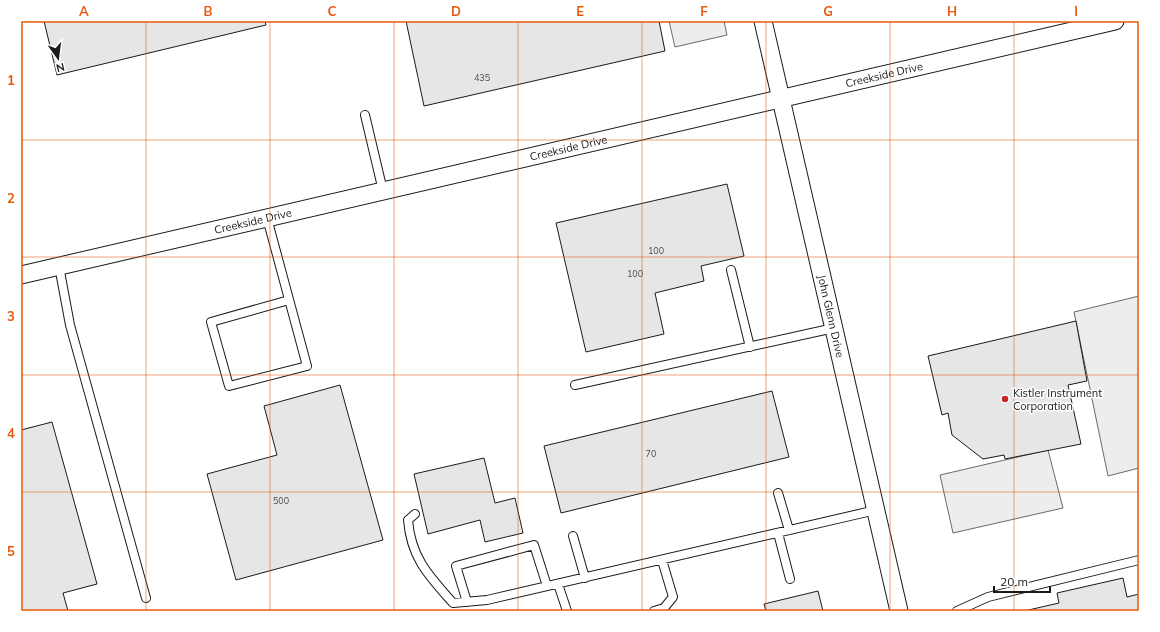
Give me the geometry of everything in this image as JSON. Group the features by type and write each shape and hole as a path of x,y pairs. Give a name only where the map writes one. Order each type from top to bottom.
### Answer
{"street":[{"name":"John Glenn Drive","path":"763,21 899,611"},
{"name":"Creekside Drive","path":"21,275 1115,21"}],"lane":[{"path":"365,115 383,191"},
{"path":"267,218 307,366 229,386 211,322 289,300"},
{"path":"59,266 70,325 146,598"},
{"path":"731,270 750,347"},
{"path":"575,385 834,328"},
{"path":"778,493 789,530"},
{"path":"415,514 408,520 409,535 414,553 436,585 453,603 487,600 876,510"},
{"path":"778,533 790,579"},
{"path":"573,536 585,578"},
{"path":"467,602 456,566 534,545 547,586"},
{"path":"654,611 664,608 673,597 662,560"},
{"path":"957,611 988,597 1139,560"},
{"path":"558,584 567,611"}],"shaded area":[{"path":"669,21 724,21 727,35 675,47"},
{"path":"1139,296 1139,468 1108,476 1074,312"},
{"path":"1048,450 1063,508 953,533 940,475"}],"building":[{"path":"44,21 265,21 266,25 57,75"},
{"path":"406,21 659,21 665,51 424,106"},
{"path":"727,184 744,256 701,266 704,281 655,293 664,334 586,352 556,223"},
{"name":"Kistler Instrument Corporation","path":"1076,321 1087,381 1068,385 1081,444 1005,459 1004,455 983,459 952,435 948,413 942,415 928,356"},
{"path":"340,385 383,540 236,580 207,474 277,455 264,406"},
{"path":"772,391 789,457 561,513 544,446"},
{"path":"52,422 97,584 63,593 68,611 21,611 21,430"},
{"path":"484,458 495,503 515,498 523,533 485,542 480,520 428,534 414,474"},
{"path":"1123,578 1127,597 1139,594 1139,611 1024,611 1059,603 1057,593"},
{"path":"818,591 823,611 766,611 764,604"}],"place":[{"name":"Kistler Instrument Corporation","path":"1005,399"}]}
